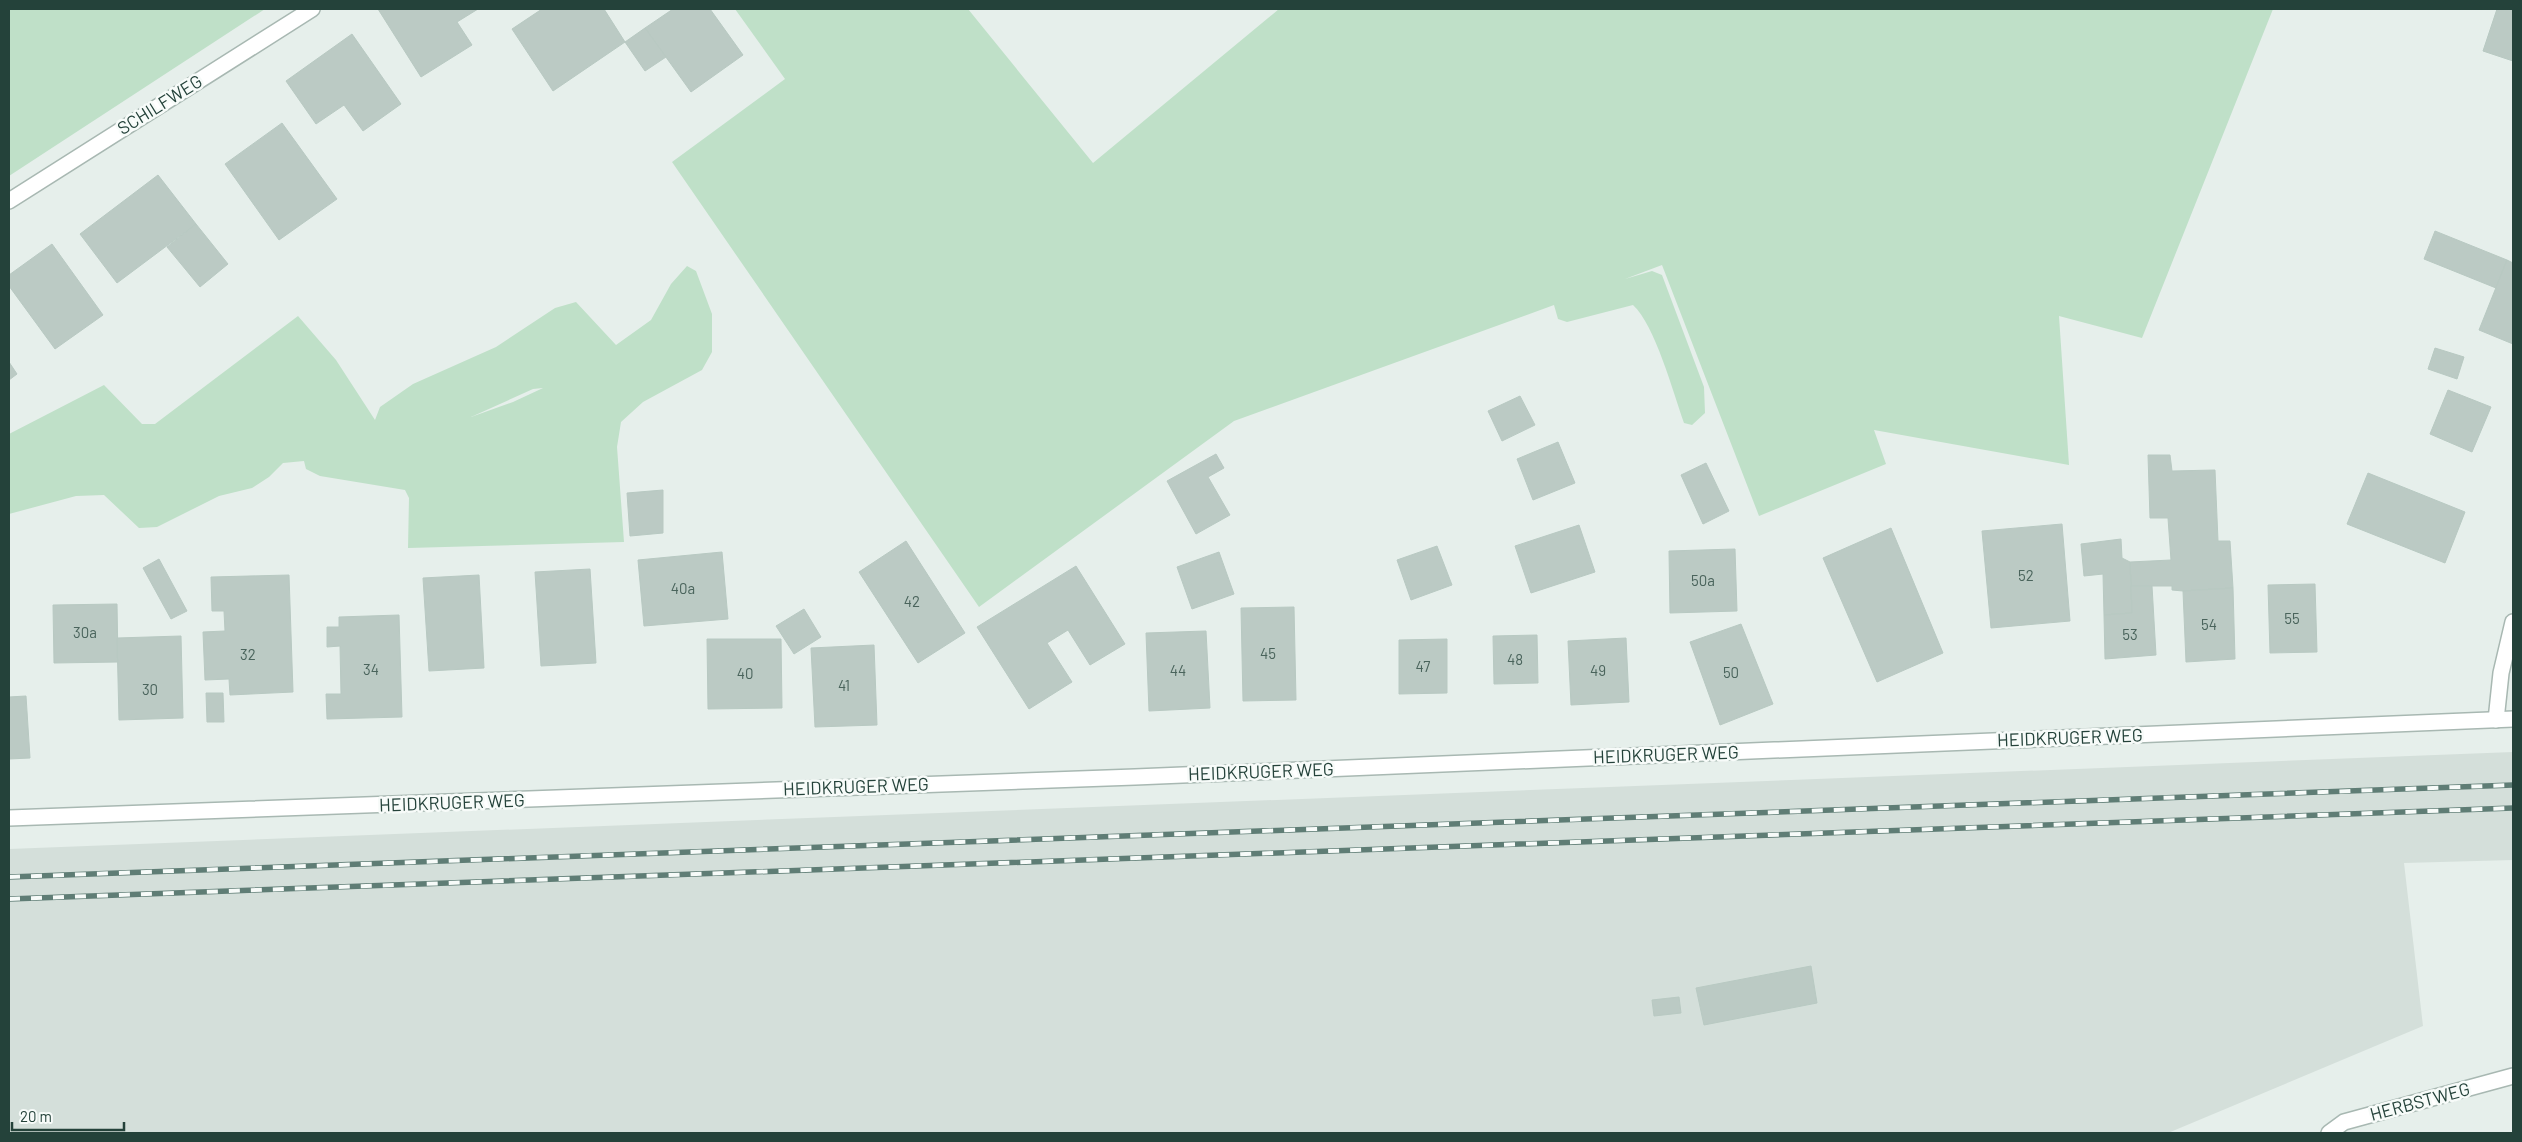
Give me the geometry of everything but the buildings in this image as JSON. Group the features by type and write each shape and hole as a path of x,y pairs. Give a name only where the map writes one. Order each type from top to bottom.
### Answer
{"street":[{"name":"SCHILFWEG","path":"9,201 312,9"},
{"path":"2496,720 2501,673 2513,622"},
{"name":"HEIDKRUGER WEG","path":"9,818 1135,777 2513,719"},
{"name":"HERBSTWEG","path":"2330,1133 2344,1122 2513,1076"}],"shaded area":[{"path":"2513,752 2513,860 2404,863 2423,1026 2168,1133 9,1133 9,849"}],"green space":[{"path":"9,9 265,9 9,176"},
{"path":"735,9 968,9 1093,163 1279,9 2273,9 2142,338 2059,316 2069,465 1874,430 1886,464 1759,516 1662,265 1625,279 1652,271 1662,275 1704,387 1705,413 1692,425 1684,423 1656,343 1649,328 1633,305 1567,322 1558,319 1554,305 1234,421 979,607 672,162 785,79"},
{"path":"687,266 696,271 712,314 712,352 702,370 643,402 621,422 617,447 624,542 408,548 409,498 405,490 320,476 306,469 304,461 283,463 269,477 252,488 219,496 157,527 139,528 104,495 76,496 9,514 9,434 104,385 142,424 155,424 298,316 336,360 375,420 380,407 413,384 496,347 555,308 576,302 616,345 651,320 671,284","holes":["543,388 513,402 471,417 533,389"]}],"railway":[{"path":"9,877 2513,785"},
{"path":"9,899 2513,808"}]}
